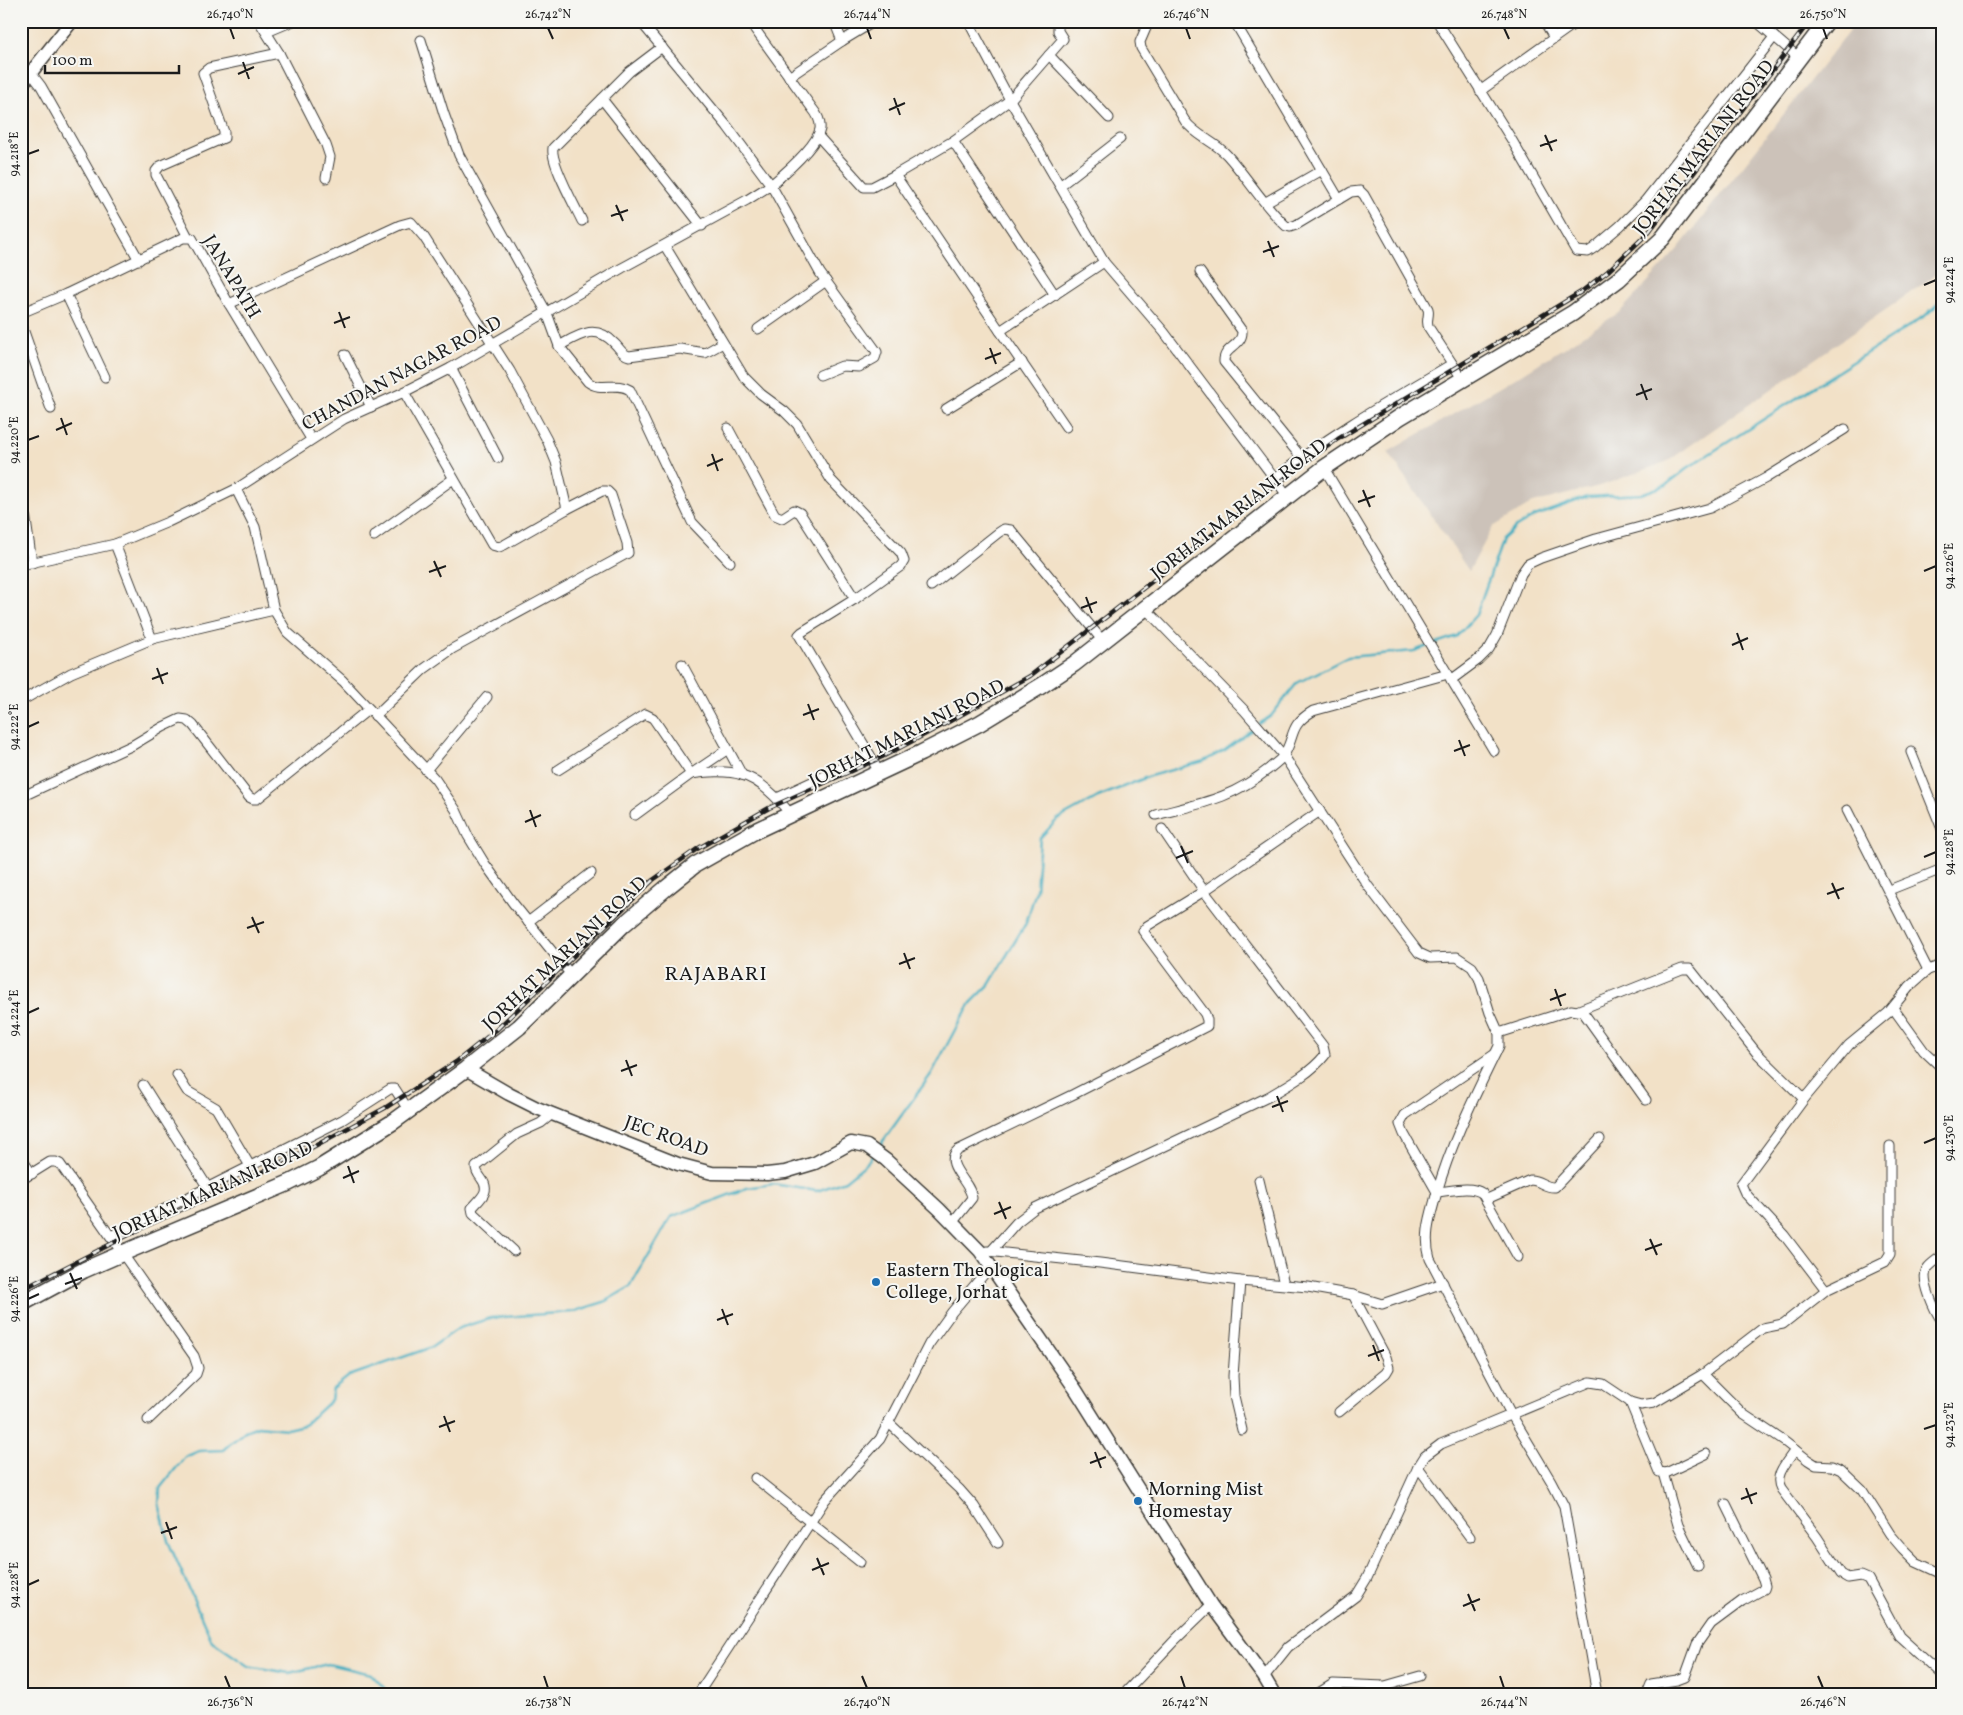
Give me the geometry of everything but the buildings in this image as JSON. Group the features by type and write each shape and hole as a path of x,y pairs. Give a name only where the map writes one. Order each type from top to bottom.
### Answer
{"highway":[{"name":"JORHAT MARIANI ROAD","path":"21,1304 84,1270 289,1183 361,1143 466,1069 519,1026 623,925 695,865 722,848 790,814 879,774 980,723 1012,704 1074,664 1102,640 1324,468 1379,430 1600,295 1640,261 1662,239 1827,21"}],"street":[{"path":"21,85 72,21"},
{"path":"259,21 279,53 329,152 330,164 326,178"},
{"path":"267,32 293,21"},
{"path":"640,21 727,126 771,185 826,281 876,348 877,355 859,367 842,366 820,375"},
{"path":"749,21 817,114 820,128 818,136 864,188 872,187 895,175 953,141 1010,100 1063,40 1057,27 1061,21"},
{"path":"834,21 842,41"},
{"path":"790,77 875,21"},
{"path":"968,21 1010,100 1062,185 1104,262 1164,332 1287,495"},
{"path":"1149,21 1140,42 1141,48 1189,128 1212,142 1226,154 1286,226 1290,227 1356,190 1364,195 1428,309 1430,314 1428,325 1463,380"},
{"path":"1234,21 1338,199"},
{"path":"1437,21 1510,137 1576,251 1588,252 1620,226 1645,201 1774,37"},
{"path":"1544,21 1554,38"},
{"path":"1480,91 1578,21"},
{"path":"1756,21 1799,58"},
{"path":"421,40 459,155 547,313 559,346 588,382 594,386 620,386 630,390 692,522 730,562"},
{"path":"582,220 552,153 556,144 630,72 662,47"},
{"path":"188,237 156,175 156,171 160,166 224,138 224,132 203,78 203,72 209,68 279,53"},
{"path":"1049,55 1109,118"},
{"path":"31,72 41,86 139,260"},
{"path":"602,99 702,226"},
{"name":"CHANDAN NAGAR ROAD","path":"21,565 115,544 236,489 344,419 404,392 493,345 622,268 702,226 771,185 792,167 818,136"},
{"path":"1062,185 1120,139"},
{"path":"953,141 1055,295"},
{"path":"1266,202 1322,170"},
{"path":"895,175 1066,427"},
{"path":"228,304 305,267 400,225 411,222 424,237 510,371 552,451 562,481 567,509"},
{"name":"JANAPATH","path":"21,313 188,237 192,238 228,304 311,439"},
{"path":"665,246 750,384 797,424 831,480 903,557 901,566 856,599 802,632 799,636 870,755 879,774"},
{"path":"1000,331 1104,262"},
{"path":"1200,272 1242,331 1240,341 1226,352 1224,362 1302,457"},
{"path":"758,329 826,281"},
{"path":"66,294 106,377"},
{"path":"21,322 51,409"},
{"path":"559,346 591,331 611,340 622,353 629,356 680,350 705,352 723,342"},
{"path":"345,355 371,407"},
{"path":"946,409 1022,362"},
{"path":"1274,479 1302,457 1356,420 1452,364"},
{"path":"451,368 498,458"},
{"path":"21,797 133,745 180,719 188,720 193,725 250,797 253,799 257,798 372,713 424,669 452,649 628,553 628,543 611,494 607,491 602,491 567,509 499,547 492,545 404,392"},
{"path":"728,428 775,515 782,518 794,510 800,514 856,599"},
{"path":"1156,814 1223,797 1251,781 1284,756 1297,723 1313,711 1450,677 1478,660 1489,649 1497,636 1521,574 1528,564 1596,539 1710,508 1750,488 1845,430"},
{"path":"1324,468 1494,751"},
{"path":"374,536 453,479"},
{"path":"21,485 32,563"},
{"path":"236,489 255,527 274,610 287,632 307,651 334,672 426,770 451,801 468,836 485,864 528,922 572,976"},
{"path":"931,586 998,533 1004,530 1011,530 1102,640"},
{"path":"115,544 152,639"},
{"path":"1145,608 1244,710 1284,756 1377,900 1419,953 1430,958 1457,957 1472,967 1483,988 1500,1040 1496,1054 1456,1135 1428,1221 1426,1246 1430,1259 1511,1414 1552,1481 1564,1506 1597,1694"},
{"path":"21,701 71,673 152,639 274,610"},
{"path":"682,664 742,775"},
{"path":"426,770 487,697"},
{"path":"558,770 645,714 653,718 691,774"},
{"path":"635,815 728,749"},
{"path":"1911,752 1942,829"},
{"path":"777,798 870,755"},
{"path":"691,774 716,772 742,775 777,798 790,814"},
{"path":"1847,810 1928,970"},
{"path":"952,1222 972,1198 970,1189 952,1159 958,1150 1074,1094 1207,1026 1208,1020 1205,1014 1143,931 1147,926 1204,891 1320,811"},
{"path":"986,1251 1035,1208 1268,1097 1309,1070 1325,1055 1323,1046 1204,891 1162,830"},
{"path":"1889,890 1942,868"},
{"path":"528,922 591,873"},
{"path":"1826,1290 1784,1235 1745,1193 1741,1184 1804,1099 1849,1045 1893,1008 1910,986 1928,970 1942,965"},
{"path":"1499,1033 1571,1010 1579,1010 1682,968 1690,969 1756,1052 1804,1099"},
{"path":"1893,1008 1924,1051 1942,1068"},
{"path":"1579,1010 1586,1015 1646,1100"},
{"path":"1437,1192 1404,1134 1400,1124 1401,1120 1405,1115 1496,1054"},
{"name":"JEC ROAD","path":"466,1069 509,1094 552,1114 678,1164 712,1173 767,1174 785,1172 815,1163 851,1143 867,1146 886,1160 986,1251 990,1267 1076,1390 1211,1605 1264,1677 1274,1694"},
{"path":"177,1075 187,1091 216,1108 250,1166"},
{"path":"142,1085 208,1188"},
{"path":"111,1236 342,1120 390,1089 395,1089 409,1111"},
{"path":"514,1251 473,1213 472,1208 484,1196 486,1189 484,1182 477,1173 476,1167 517,1134 541,1123 552,1114"},
{"path":"1487,1199 1530,1180 1537,1180 1548,1187 1555,1187 1600,1139"},
{"path":"1264,1677 1288,1647 1356,1596 1367,1578 1418,1467 1425,1456 1441,1444 1590,1382 1603,1384 1630,1402 1641,1405 1654,1403 1703,1374 1758,1331 1766,1327 1783,1324 1826,1290 1881,1264 1889,1258 1890,1146"},
{"path":"21,1158 32,1174"},
{"path":"21,1180 50,1162 56,1162 111,1236 194,1356 197,1363 196,1374 148,1420"},
{"path":"1259,1180 1284,1284"},
{"path":"1437,1192 1475,1190 1482,1193 1518,1257"},
{"path":"986,1251 1240,1281 1284,1284 1353,1295 1382,1304 1443,1283"},
{"path":"1942,1256 1928,1267 1925,1278 1932,1304 1942,1321"},
{"path":"698,1694 810,1522 836,1486 880,1439 929,1344 952,1312 990,1267"},
{"path":"1240,1281 1234,1396 1242,1430"},
{"path":"1339,1412 1386,1373 1389,1368 1386,1357 1353,1295"},
{"path":"1703,1374 1743,1414 1816,1465 1832,1466 1841,1470 1862,1490 1890,1534 1902,1548 1916,1562 1942,1574"},
{"path":"1630,1402 1657,1468 1663,1474 1680,1530 1698,1566"},
{"path":"888,1422 968,1499 998,1543"},
{"path":"1795,1450 1778,1479 1781,1489 1842,1574 1848,1578 1861,1576 1868,1579 1899,1636 1942,1675"},
{"path":"1663,1474 1706,1454"},
{"path":"1418,1467 1470,1537"},
{"path":"756,1478 860,1562"},
{"path":"1647,1694 1651,1684 1685,1678 1697,1644 1711,1624 1742,1601 1764,1590 1763,1578 1726,1504"},
{"path":"1124,1694 1211,1605"},
{"path":"1317,1694 1333,1684 1385,1686 1420,1676"}],"shaded area":[{"path":"1857,21 1942,21 1942,267 1930,279 1668,461 1603,485 1533,503 1493,527 1469,571 1388,452 1519,376 1620,312 1677,250"}],"waterway":[{"path":"1433,644 1457,636 1476,615 1503,539 1516,527 1535,516 1587,497 1641,494 1666,485 1689,467 1926,315 1942,300"},
{"path":"1259,724 1271,716 1297,683 1348,657 1414,651 1428,646"},
{"path":"878,1148 932,1073 971,1003 989,985 1026,923 1036,891 1040,838 1058,819 1098,797 1150,776 1204,761 1225,750 1255,728"},
{"path":"390,1694 371,1674 328,1664 289,1673 248,1666 212,1641 168,1541 159,1503 160,1488 185,1457 199,1451 223,1450 245,1431 258,1426 287,1429 304,1425 331,1400 333,1389 349,1376 432,1347 459,1328 491,1318 572,1312 604,1302 630,1287 671,1217 747,1188 773,1184 817,1191 845,1181 867,1163 873,1154"}],"railway":[{"path":"21,1290 148,1225 311,1148 385,1108 456,1062 496,1030 653,880 697,849 769,808 882,757 1030,676 1338,439 1581,292 1608,271 1648,233 1810,21"}],"place":[{"name":"Eastern Theological College, Jorhat","path":"876,1282"},
{"name":"Morning Mist Homestay","path":"1138,1501"}],"district":[{"name":"RAJABARI","path":"716,975"}]}
